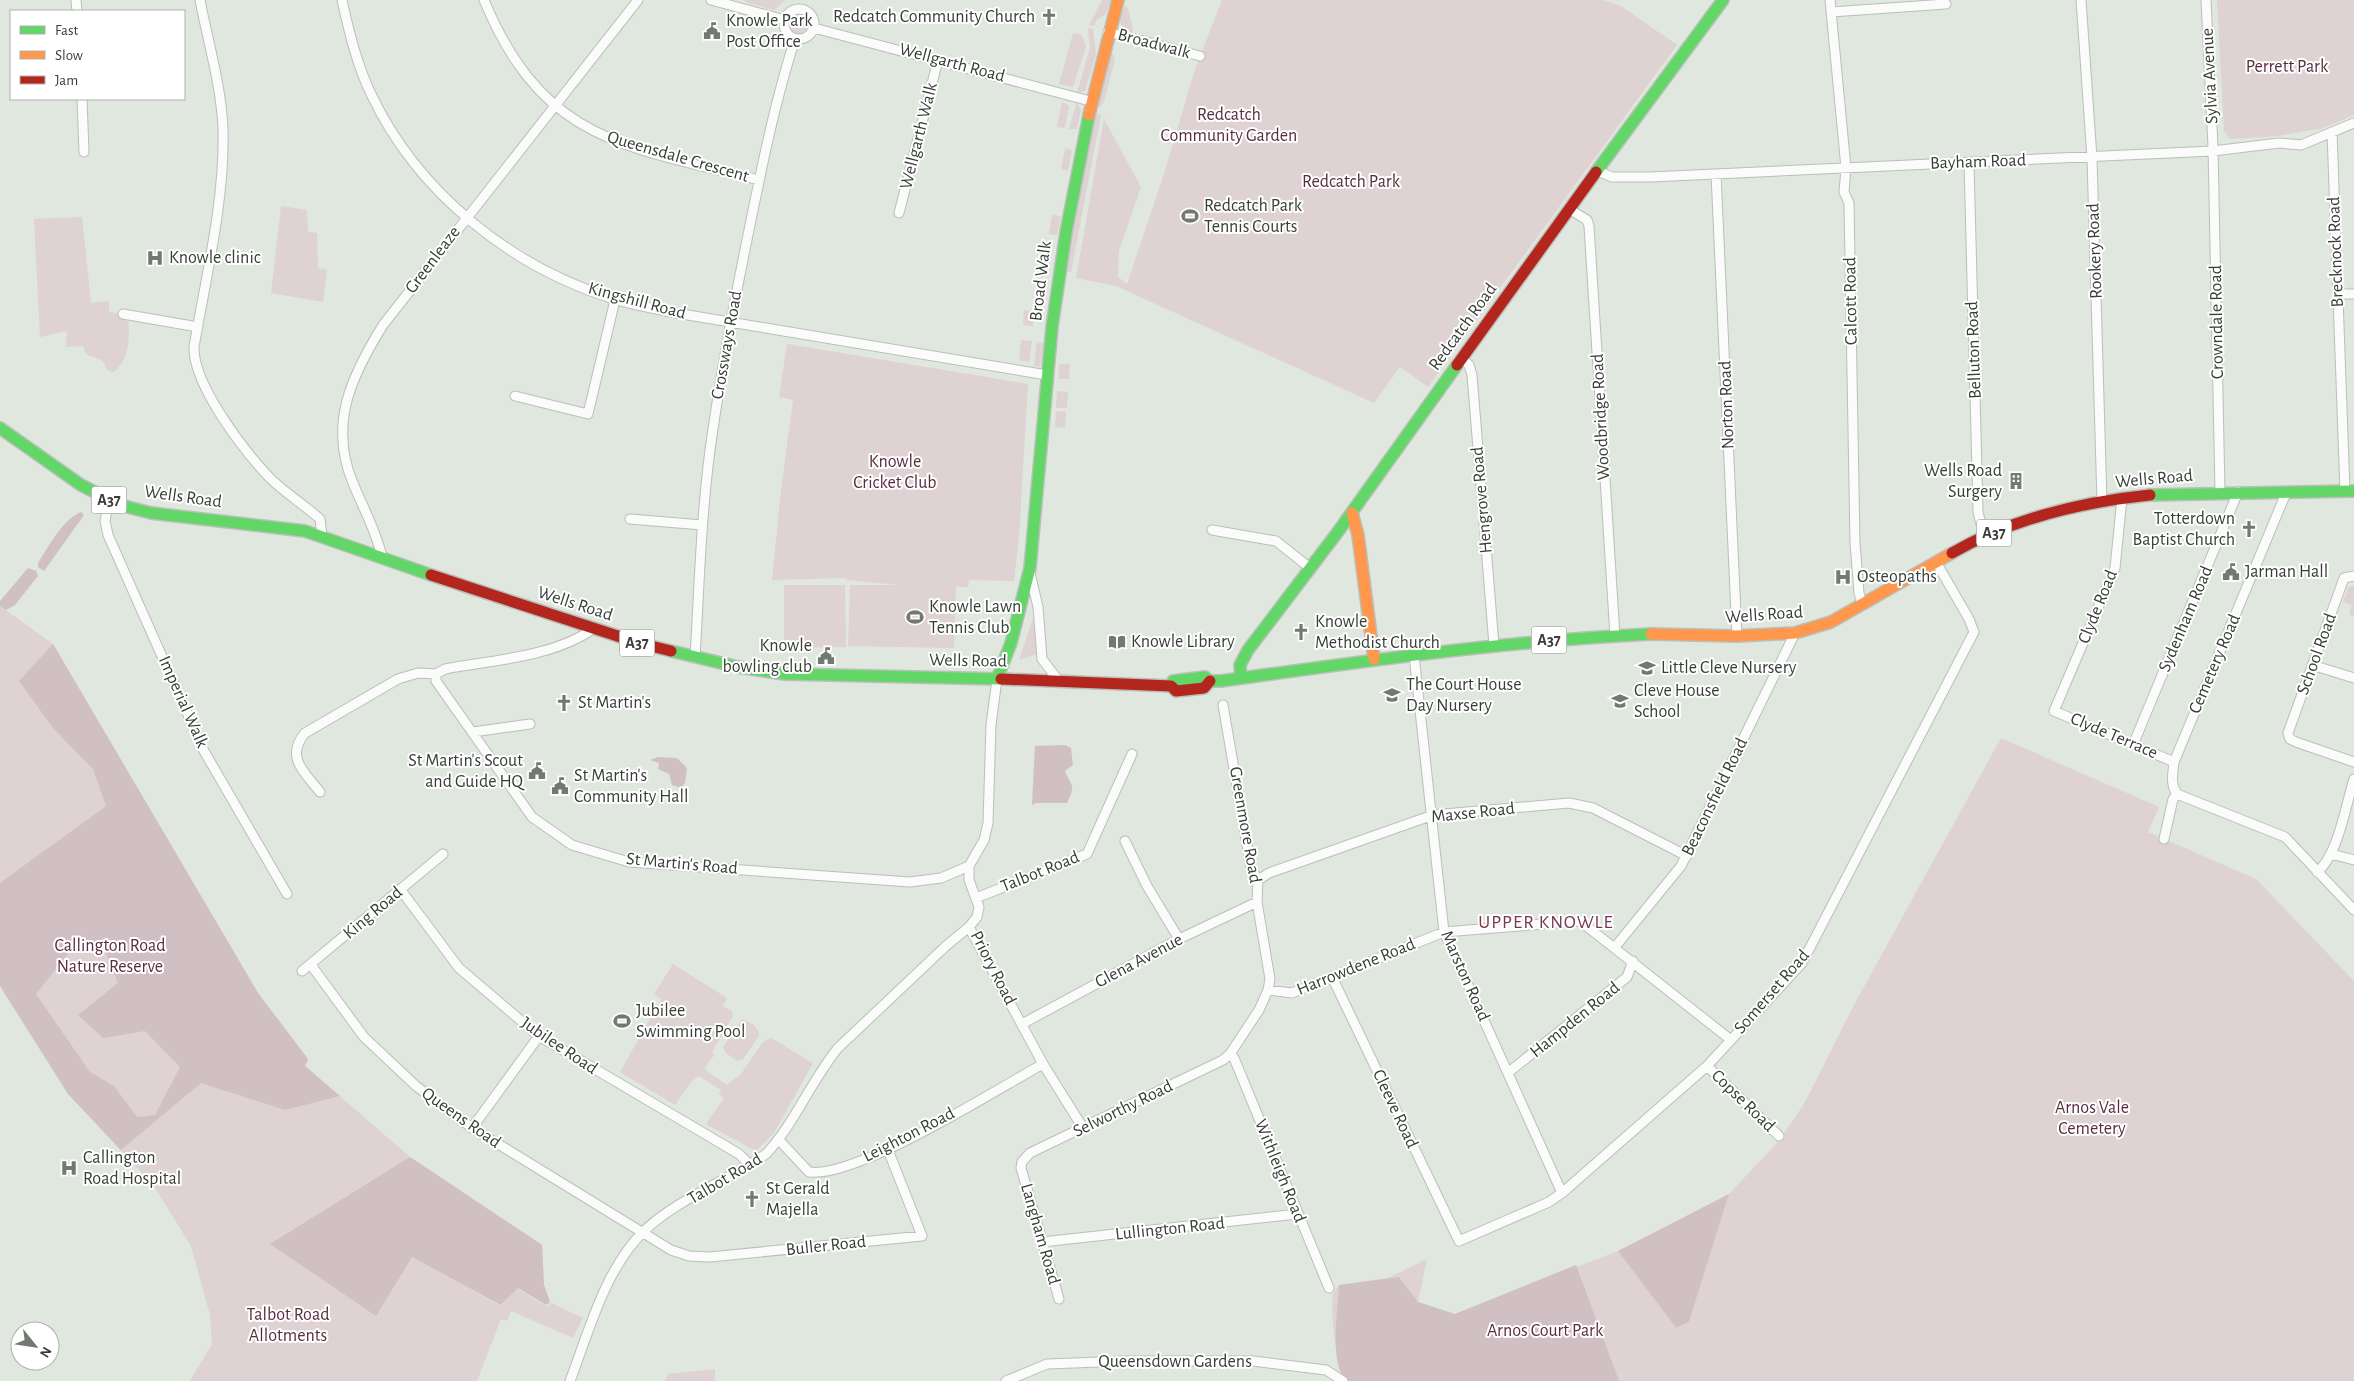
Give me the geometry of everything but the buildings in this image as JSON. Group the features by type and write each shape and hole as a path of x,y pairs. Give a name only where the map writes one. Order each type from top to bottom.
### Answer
{"main road":[{"name":"Broad Walk","path":"997,679 1019,623 1030,572 1047,375 1064,238 1090,101 1118,0"},
{"name":"Redcatch Road","path":"1241,678 1240,665 1248,650 1352,513 1569,209 1724,0"},
{"name":"Wells Road","path":"0,428 70,476 110,500 151,513 278,527 322,536 471,589 639,643 695,658 761,671 815,676 997,679 1171,686 1173,681 1185,678 1205,677 1210,681 1241,678 1374,659 1494,645 1615,636 1737,636 1795,633 1827,625 1984,536 2022,522 2122,498 2169,493 2350,491"},
{"path":"1352,513 1358,535 1374,659"},
{"path":"1337,533 1349,529 1358,535"}],"street":[{"path":"200,0 223,129 216,218 194,347 196,366 228,426 267,475 320,519 322,536"},
{"name":"Kingshill Road","path":"342,0 350,35 371,94 393,133 427,178 466,218 501,245 527,261 581,287 615,300 730,322 1047,375"},
{"name":"Queensdale Crescent","path":"484,0 498,33 517,64 554,106 579,125 610,140 759,180"},
{"name":"Greenleaze","path":"382,557 378,537 352,481 343,448 341,434 346,405 355,375 383,326 638,0"},
{"path":"711,0 785,20"},
{"path":"802,10 805,0"},
{"name":"Calcott Road","path":"1830,0 1846,168 1844,192 1849,203 1855,543 1859,593 1862,604"},
{"name":"Rookery Road","path":"2081,0 2092,158 2102,502"},
{"name":"Sylvia Avenue","path":"2206,0 2213,151"},
{"path":"1831,12 1946,4"},
{"path":"802,10 813,18 814,28 808,36 795,39 787,33 785,20 792,11 802,10"},
{"name":"Wellgarth Road","path":"814,28 1090,101"},
{"name":"Broadwalk","path":"1108,32 1200,56"},
{"name":"Crossways Road","path":"695,658 702,525 710,450 730,322 759,180 784,73 795,39"},
{"name":"Wellgarth Walk","path":"899,213 938,60"},
{"path":"82,100 84,152"},
{"name":"Bayham Road","path":"1598,171 1612,177 1716,174 2213,151 2279,143 2300,145 2354,123"},
{"name":"Brecknock Road","path":"2332,132 2338,294 2350,491"},
{"name":"Crowndale Road","path":"2213,151 2220,492"},
{"name":"Belluton Road","path":"1969,163 1978,512 1984,536"},
{"name":"Norton Road","path":"1716,174 1737,636"},
{"name":"Woodbridge Road","path":"1569,209 1587,220 1589,226 1615,636"},
{"path":"2338,294 2354,294"},
{"path":"515,396 588,414 615,300"},
{"path":"123,314 198,327"},
{"name":"Hengrove Road","path":"1462,359 1469,365 1472,375 1494,645"},
{"name":"Sydenham Road","path":"2134,745 2238,492"},
{"name":"Cemetery Road","path":"2177,794 2173,788 2172,779 2174,762 2286,493"},
{"name":"Clyde Road","path":"2054,711 2115,568 2122,498"},
{"name":"Imperial Walk","path":"110,500 105,521 108,535 204,751 287,894"},
{"path":"630,519 702,525"},
{"path":"1212,530 1276,541 1310,568"},
{"name":"Somerset Road","path":"1459,1241 1549,1202 1562,1192 1707,1066 1806,958 1974,632 1969,619 1936,562"},
{"name":"Broad Walk","path":"1030,572 1038,607 1042,659 1045,667 1058,681"},
{"name":"School Road","path":"2354,576 2344,578 2288,733 2290,739 2354,762"},
{"path":"320,792 300,767 295,754 297,743 305,733 398,680 418,673 436,674 445,669 560,646 579,639 594,628"},
{"name":"Beaconsfield Road","path":"1615,947 1678,870 1687,856 1795,633"},
{"name":"Marston Road","path":"1414,655 1433,815 1444,932 1562,1192"},
{"path":"2312,665 2354,678"},
{"name":"St Martin's Road","path":"436,674 436,681 532,817 572,845 629,862 910,882 941,878 970,866"},
{"path":"970,866 984,840 988,823 992,725 997,679"},
{"name":"Greenmore Road","path":"1224,705 1251,868 1258,880 1257,902 1269,968 1268,990 1230,1054"},
{"name":"Clyde Terrace","path":"2054,711 2174,762"},
{"path":"473,732 530,724"},
{"name":"Talbot Road","path":"976,898 1087,854 1132,754"},
{"path":"2317,872 2323,868 2331,854 2354,779"},
{"path":"2164,839 2172,799 2177,794 2285,837 2354,910"},
{"name":"Maxse Road","path":"1258,880 1269,873 1433,815 1581,804 1593,808 1687,856"},
{"path":"1125,841 1147,886 1179,939"},
{"name":"King Road","path":"302,971 311,966 442,854"},
{"path":"2331,854 2354,860"},
{"name":"Priory Road","path":"970,866 969,880 978,907 977,917 969,927 1043,1064 1083,1128"},
{"name":"Jubilee Road","path":"400,889 459,968 539,1036 739,1154 750,1165"},
{"name":"Glena Avenue","path":"1022,1024 1179,939 1257,902"},
{"name":"Harrowdene Road","path":"1268,990 1292,993 1444,932 1580,921 1731,1040"},
{"name":"Talbot Road","path":"570,1381 606,1289 623,1258 643,1232 662,1216 766,1154 780,1140 823,1067 838,1048 947,945 969,927"},
{"name":"Hampden Road","path":"1509,1072 1627,977 1633,961"},
{"name":"Queens Road","path":"311,966 364,1037 416,1086 472,1128 643,1232"},
{"name":"Cleeve Road","path":"1332,977 1459,1241"},
{"path":"472,1128 539,1036"},
{"name":"Selworthy Road","path":"1021,1168 1022,1162 1030,1153 1215,1064 1230,1054"},
{"name":"Withleigh Road","path":"1230,1054 1234,1058 1329,1288"},
{"name":"Leighton Road","path":"780,1140 809,1172 814,1173 844,1167 888,1150 1043,1064"},
{"name":"Copse Road","path":"1707,1066 1779,1136"},
{"name":"Buller Road","path":"643,1232 671,1250 689,1256 710,1257 922,1236 888,1150"},
{"name":"Langham Road","path":"1021,1168 1059,1299"},
{"name":"Lullington Road","path":"1042,1242 1298,1214"},
{"name":"Queensdown Gardens","path":"1006,1381 1048,1364 1126,1361 1253,1361 1326,1370 1343,1381"}],"green space":[{"path":"744,0 785,0 774,10 748,3"},
{"path":"1102,0 1111,0 1106,14 1097,20 1094,26 1089,25"},
{"name":"Redcatch Park","path":"1222,0 1603,0 1621,6 1677,45 1428,387 1400,367 1374,403 1116,286 1076,278 1104,119 1141,187 1119,251 1118,277 1127,284 1165,171 1195,69"},
{"name":"Perrett Park","path":"2217,0 2354,0 2354,115 2323,128 2278,136 2230,139 2224,131"},
{"path":"1122,6 1128,8 1132,33 1125,31 1119,20"},
{"path":"799,15 806,18 809,25 806,32 799,35 792,32 789,25 792,18"},
{"path":"1088,28 1093,29 1096,55 1085,91 1077,93 1090,48"},
{"path":"1073,33 1082,35 1086,47 1073,87 1059,84"},
{"path":"1111,50 1115,60 1104,102 1100,107 1095,105"},
{"path":"1062,102 1069,106 1065,128 1057,127"},
{"path":"1077,102 1081,110 1077,129 1069,129"},
{"path":"1093,113 1101,115 1071,272 1063,271"},
{"path":"1065,148 1072,150 1068,171 1061,169"},
{"path":"281,206 307,210 308,232 317,233 318,268 327,270 323,302 271,293"},
{"path":"1052,215 1061,216 1057,235 1049,234"},
{"path":"82,217 91,303 109,301 109,311 128,318 128,347 123,361 114,372 107,370 103,361 86,354 83,346 66,347 67,331 40,337 34,219"},
{"path":"1024,310 1034,311 1033,326 1023,325"},
{"path":"1021,340 1032,341 1029,362 1019,360"},
{"path":"1037,342 1045,343 1040,367 1034,366"},
{"name":"Knowle Cricket Club","path":"787,344 1028,384 1019,537 1014,581 969,580 968,587 956,587 954,648 848,646 850,585 899,585 847,580 846,578 772,580 793,400 779,397"},
{"path":"1059,364 1070,364 1069,379 1058,379"},
{"path":"1057,391 1068,392 1067,408 1056,408"},
{"path":"1056,411 1066,412 1065,428 1055,427"},
{"path":"81,512 84,515 44,571 38,567 38,563 56,534 68,521"},
{"path":"28,568 36,571 38,576 15,605 6,610 0,606 0,601"},
{"path":"784,585 845,585 846,647 784,648"},
{"path":"2354,585 2354,616 2349,615 2352,605 2343,602 2348,588"},
{"name":"Callington Road Nature Reserve","path":"0,606 53,644 258,993 308,1059 305,1066 410,1157 542,1245 544,1285 550,1302 546,1305 519,1288 501,1305 466,1287 501,1306 518,1289 547,1307 551,1303 583,1318 573,1338 511,1311 507,1321 501,1319 477,1381 190,1381 212,1344 210,1315 191,1246 154,1186 68,1094 0,985"},
{"path":"1033,619 1036,624 1037,654 1019,660"},
{"path":"53,644 258,993 308,1059 305,1066 340,1096 285,1110 201,1083 121,1150 68,1094 0,986 0,883 106,806 93,769 53,728 19,681","holes":["78,941 103,947 118,983 78,1015 103,1038 145,1031 180,1067 155,1115 137,1117 114,1086 90,1072 36,994"]},
{"name":"Arnos Vale Cemetery","path":"2001,738 2159,807 2148,832 2256,879 2354,981 2354,1381 1346,1381 1339,1365 1333,1326 1332,1303 1334,1291 1339,1285 1388,1278 1427,1259 1418,1302 1455,1314 1618,1251 1676,1328 1689,1322 1729,1194 1778,1142 1804,1104 1854,1005"},
{"path":"1065,745 1071,748 1073,765 1065,771 1072,786 1067,803 1036,803 1032,805 1035,746"},
{"path":"658,757 677,758 687,768 685,783 681,788 672,785 669,774 658,769 659,763 650,760"},
{"path":"673,964 727,998 723,1006 732,1011 733,1016 712,1052 715,1054 704,1069 727,1085 741,1074 763,1042 771,1038 813,1063 774,1133 756,1151 706,1124 724,1098 719,1094 721,1090 699,1076 692,1081 675,1105 620,1072 661,999 654,994"},
{"path":"742,1019 754,1025 759,1032 759,1036 743,1059 737,1061 725,1052 723,1047"},
{"path":"410,1157 542,1245 544,1285 550,1302 546,1305 518,1288 501,1305 412,1257 376,1316 270,1244"},
{"path":"1729,1194 1689,1322 1676,1328 1618,1251"},
{"name":"Arnos Court Park","path":"1576,1265 1619,1381 1346,1381 1341,1373 1336,1349 1339,1285 1399,1277 1418,1302 1455,1314"},
{"path":"715,1369 715,1381 665,1381 668,1374"}],"traffic: fast":[{"path":"1596,172 1723,0"},
{"path":"997,679 1011,643 1030,568 1052,327 1066,232 1089,115"},
{"path":"1241,678 1240,665 1248,650 1337,533 1457,365"},
{"path":"0,428 81,485 120,505 151,513 305,531 431,575"},
{"path":"2150,495 2354,491"},
{"path":"1171,686 1173,681 1205,677 1210,681 1221,681 1382,659 1543,641 1651,634"},
{"path":"671,651 738,667 785,674 1001,679"}],"traffic: slow":[{"path":"1089,115 1118,0"},
{"path":"1352,513 1358,535 1374,659"},
{"path":"1651,634 1737,636 1795,633 1831,622 1952,553"}],"traffic: jam":[{"path":"1457,365 1596,172"},
{"path":"1952,553 1998,531 2048,514 2099,502 2150,495"},
{"path":"431,575 639,643 671,651"},
{"path":"1001,679 1171,686 1176,691 1204,688 1210,681"}],"place":[{"name":"Redcatch Community Church","path":"1049,17"},
{"name":"Knowle Park Post Office","path":"712,31"},
{"name":"Redcatch Park Tennis Courts","path":"1190,216"},
{"name":"Knowle clinic","path":"155,258"},
{"name":"Wells Road Surgery","path":"2016,481"},
{"name":"Totterdown Baptist Church","path":"2249,529"},
{"name":"Jarman Hall","path":"2231,572"},
{"name":"Osteopaths","path":"1843,577"},
{"name":"Knowle Lawn Tennis Club","path":"915,617"},
{"name":"Knowle Methodist Church","path":"1301,632"},
{"name":"Knowle Library","path":"1117,642"},
{"name":"Knowle bowling club","path":"826,656"},
{"name":"Little Cleve Nursery","path":"1647,668"},
{"name":"The Court House Day Nursery","path":"1392,695"},
{"name":"Cleve House School","path":"1620,701"},
{"name":"St Martin's","path":"564,703"},
{"name":"St Martin's Scout and Guide HQ","path":"537,771"},
{"name":"St Martin's Community Hall","path":"560,786"},
{"name":"Jubilee Swimming Pool","path":"622,1021"},
{"name":"Callington Road Hospital","path":"69,1168"},
{"name":"St Gerald Majella","path":"752,1199"}],"district":[{"name":"UPPER KNOWLE","path":"1546,922"}],"park label":[{"name":"Redcatch Community Garden","path":"1229,125"},
{"name":"Talbot Road Allotments","path":"288,1325"}]}
